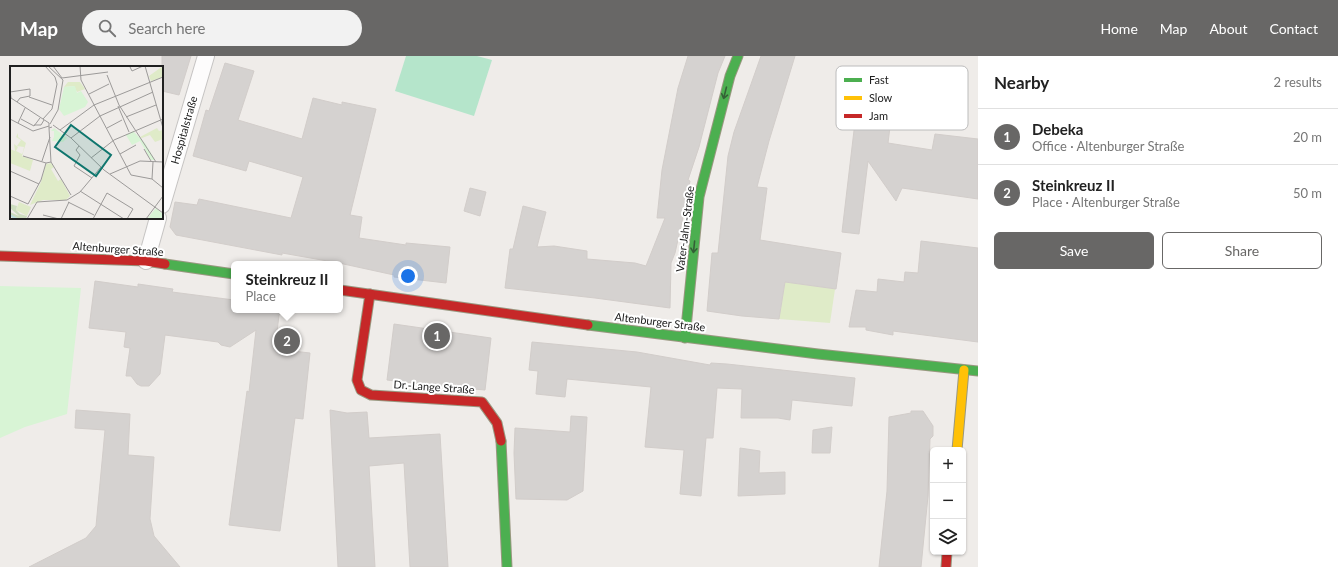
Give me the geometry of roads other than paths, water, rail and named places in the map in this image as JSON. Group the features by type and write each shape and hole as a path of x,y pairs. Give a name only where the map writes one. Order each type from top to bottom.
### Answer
{"main road":[{"name":"Vater-Jahn-Straße","path":"685,338 699,197 730,76 738,56"},
{"name":"Altenburger Straße","path":"0,256 146,260 231,274"},
{"name":"Altenburger Straße","path":"343,290 685,338 978,371"},
{"name":"Dr.-Lange Straße","path":"370,294 356,380 358,387 363,392 371,395 482,402 496,420 500,429 501,439 507,567"},
{"path":"957,447 964,370"},
{"path":"946,567 947,555"}],"street":[{"name":"Hospitalstraße","path":"163,202 206,56"},
{"path":"146,260 158,219"}],"place":[{"name":"Debeka","path":"437,336"},
{"name":"Steinkreuz II","path":"287,341"}]}
